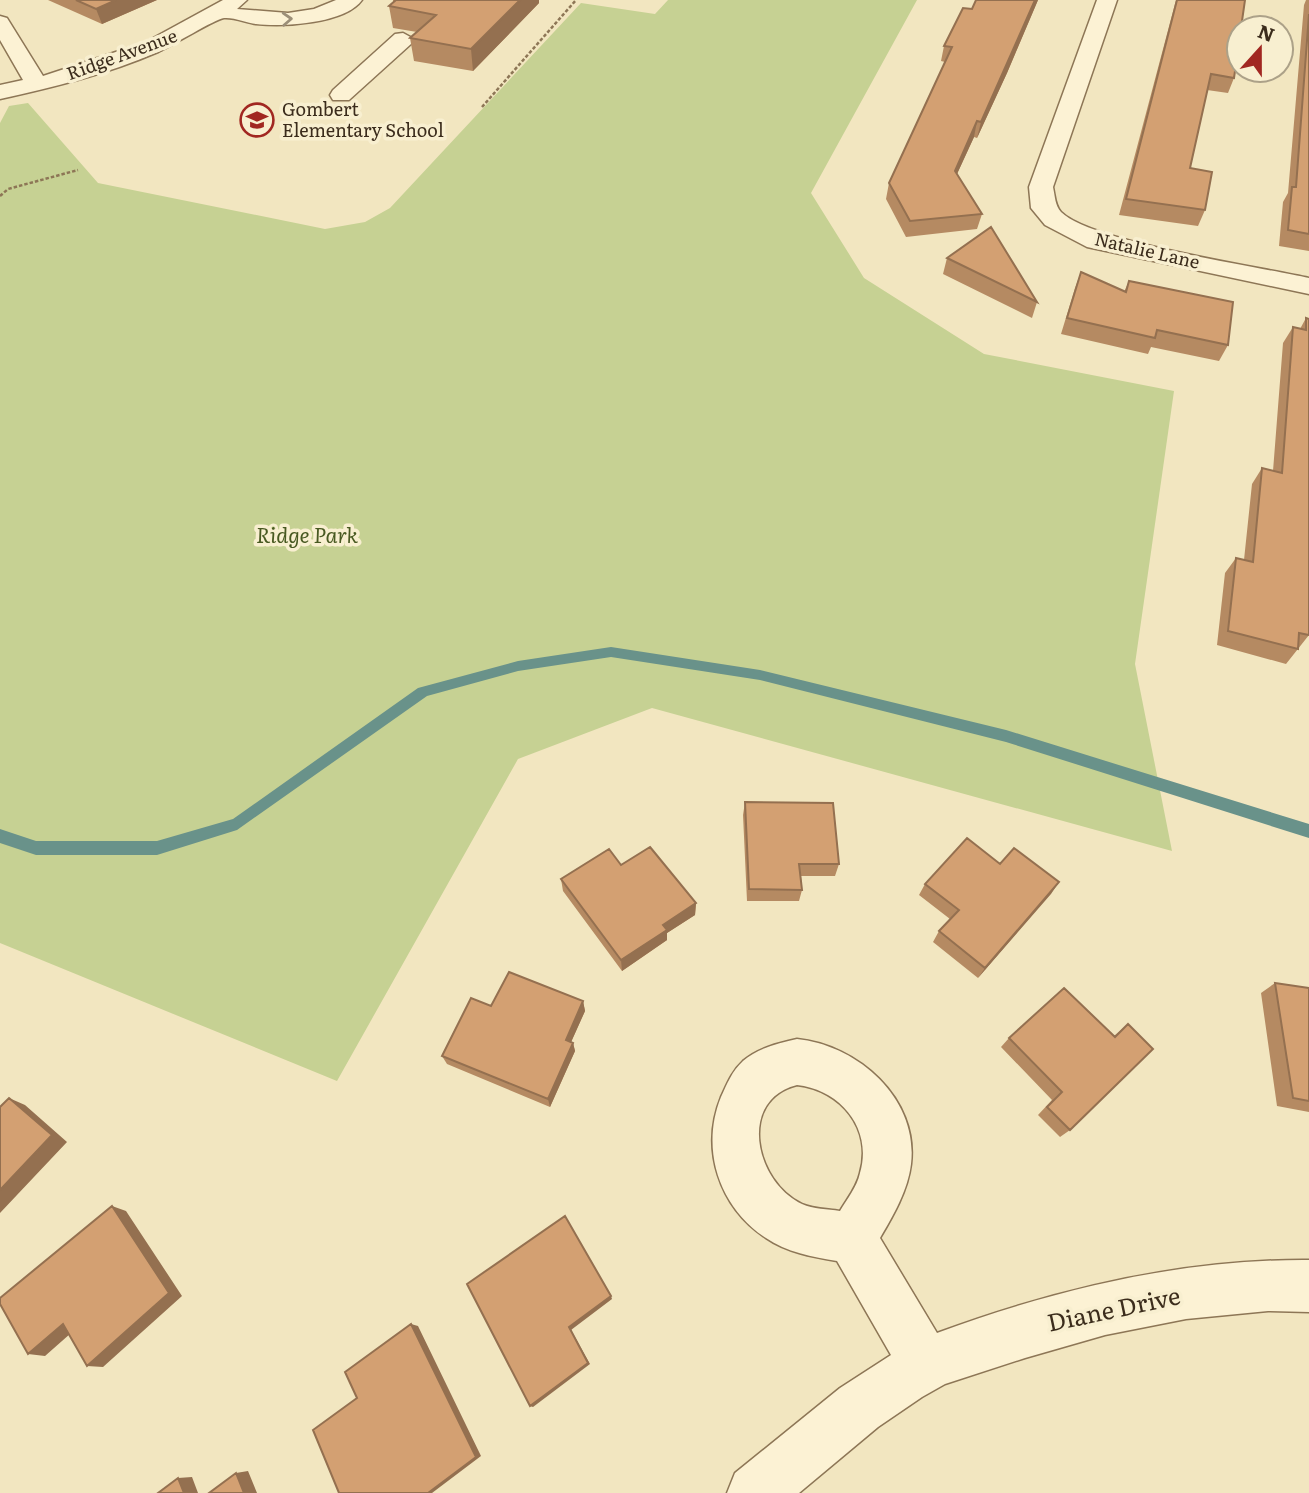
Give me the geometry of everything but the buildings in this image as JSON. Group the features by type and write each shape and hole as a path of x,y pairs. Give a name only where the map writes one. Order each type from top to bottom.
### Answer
{"street":[{"path":"228,6 249,19 286,20 316,17 352,0"},
{"name":"Natalie Lane","path":"1107,0 1041,187 1044,208 1054,220 1096,241 1309,286"},
{"name":"Ridge Avenue","path":"0,92 37,85 145,49 228,6"},
{"path":"0,22 37,85"},
{"path":"341,95 403,39"},
{"path":"852,1239 926,1365"},
{"name":"Diane Drive","path":"755,1493 854,1412 926,1365 1041,1325 1164,1297 1272,1284 1309,1286"}],"path":[{"path":"482,107 576,0"},
{"path":"0,197 8,189 78,170"}],"green space":[{"name":"Ridge Park","path":"668,0 917,0 811,193 864,278 984,354 1174,391 1135,664 1172,851 652,708 518,759 337,1081 0,943 0,123 9,106 28,103 98,183 325,229 365,222 390,208 581,3 655,14"}],"waterway":[{"path":"0,836 36,848 157,848 237,824 423,692 518,666 611,652 760,675 1006,736 1309,831"}],"place":[{"name":"Gombert Elementary School","path":"257,120"}]}
